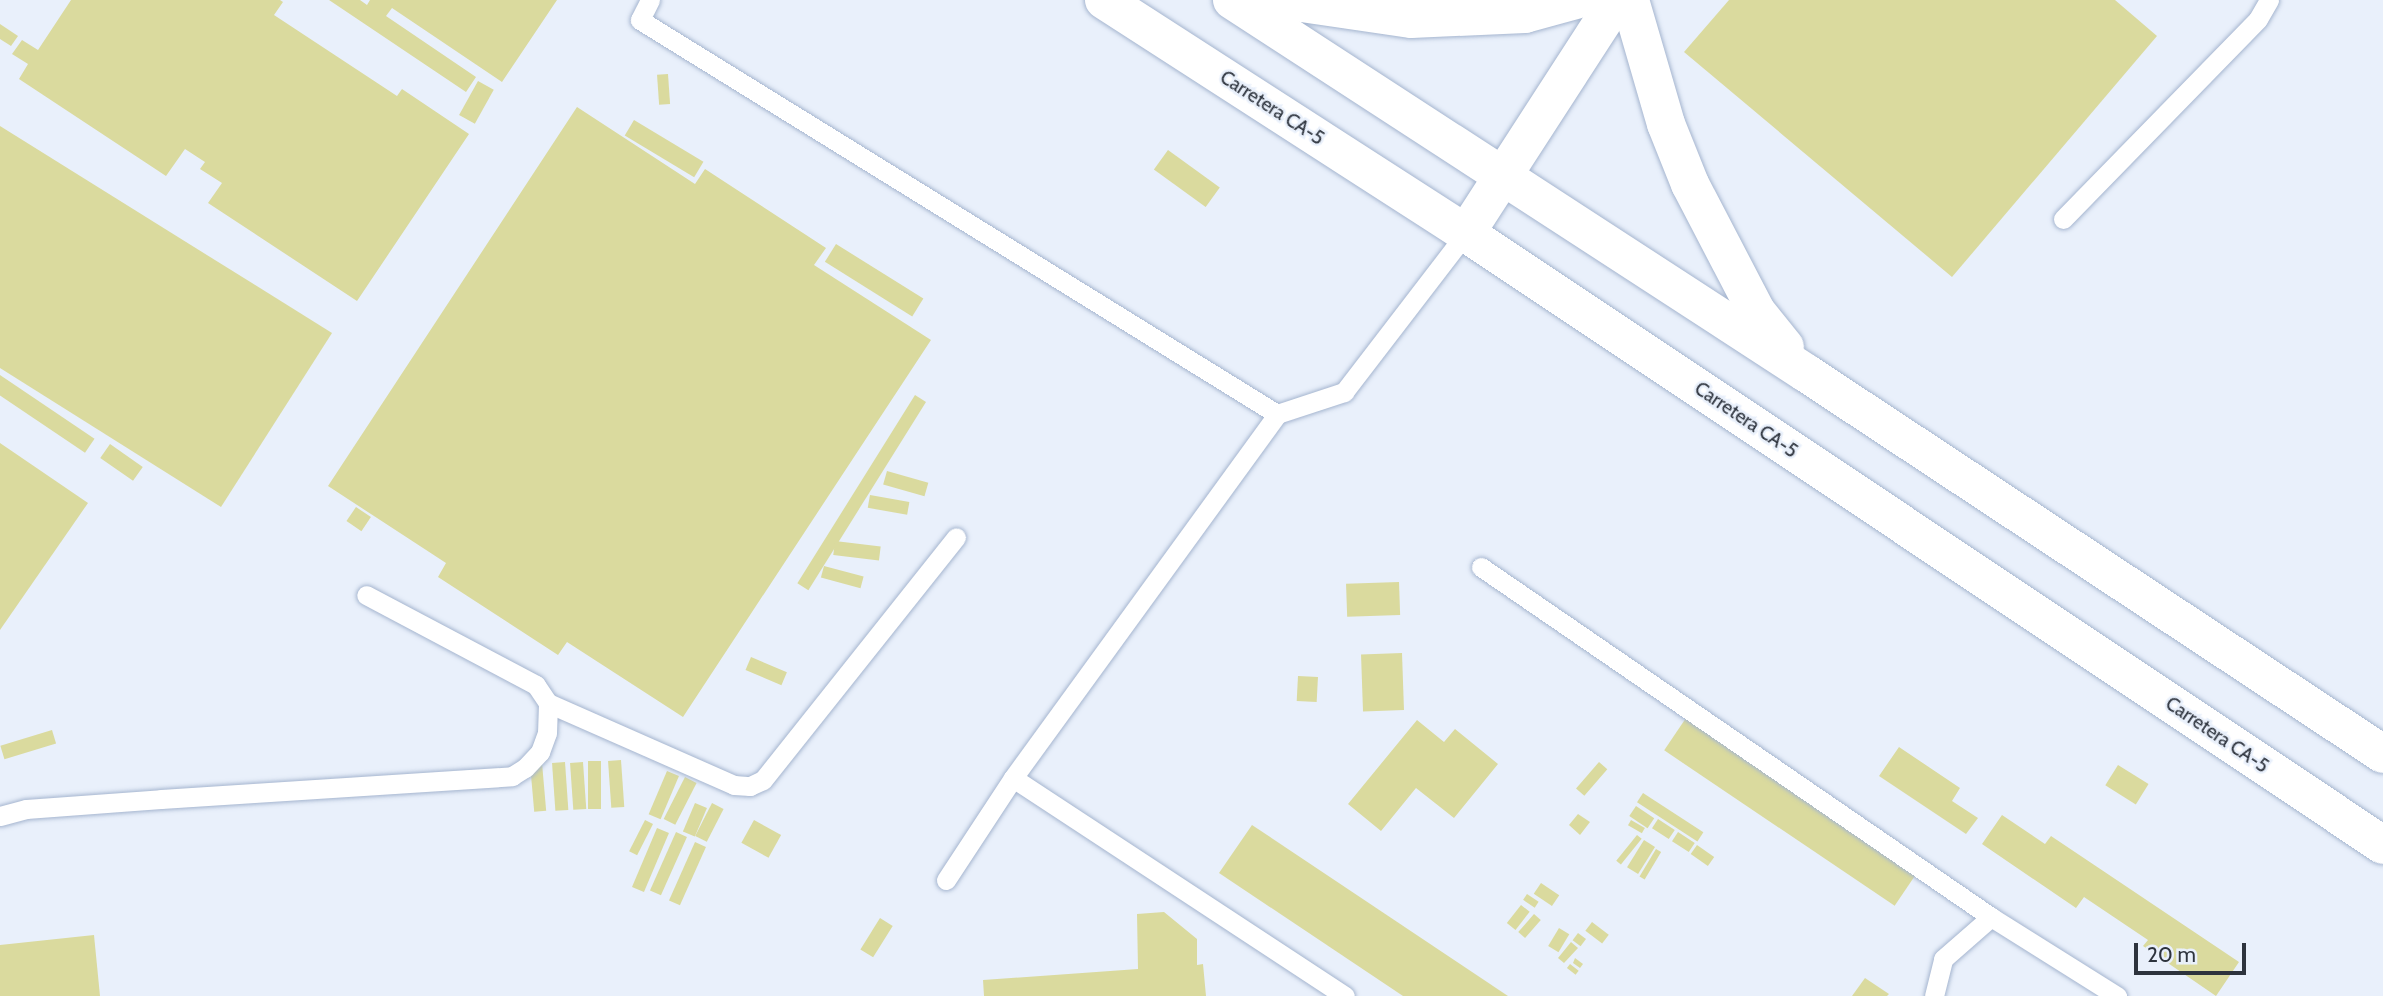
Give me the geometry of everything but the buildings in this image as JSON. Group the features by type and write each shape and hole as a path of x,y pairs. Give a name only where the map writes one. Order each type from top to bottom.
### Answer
{"main road":[{"name":"Carretera CA-5","path":"1104,0 1466,233 2383,845"},
{"path":"1232,0 1806,373 2383,754"},
{"path":"1281,0 1410,19 1525,14 1576,0"},
{"path":"1466,233 1617,0"},
{"path":"1630,0 1666,124 1690,184 1756,311 1806,373"}],"lane":[{"path":"650,0 640,20 1277,414"},
{"path":"2063,219 2258,19 2269,0"},
{"path":"946,880 1013,778 1277,414 1344,392 1466,233"},
{"path":"366,595 536,685 548,703 734,785 750,786 763,780 957,537"},
{"path":"1481,567 1991,917 2117,996"},
{"path":"0,816 53,807 512,775 525,768 540,752 547,733 548,703"},
{"path":"1013,778 1345,996"},
{"path":"1934,996 1943,959 1991,917"}]}
